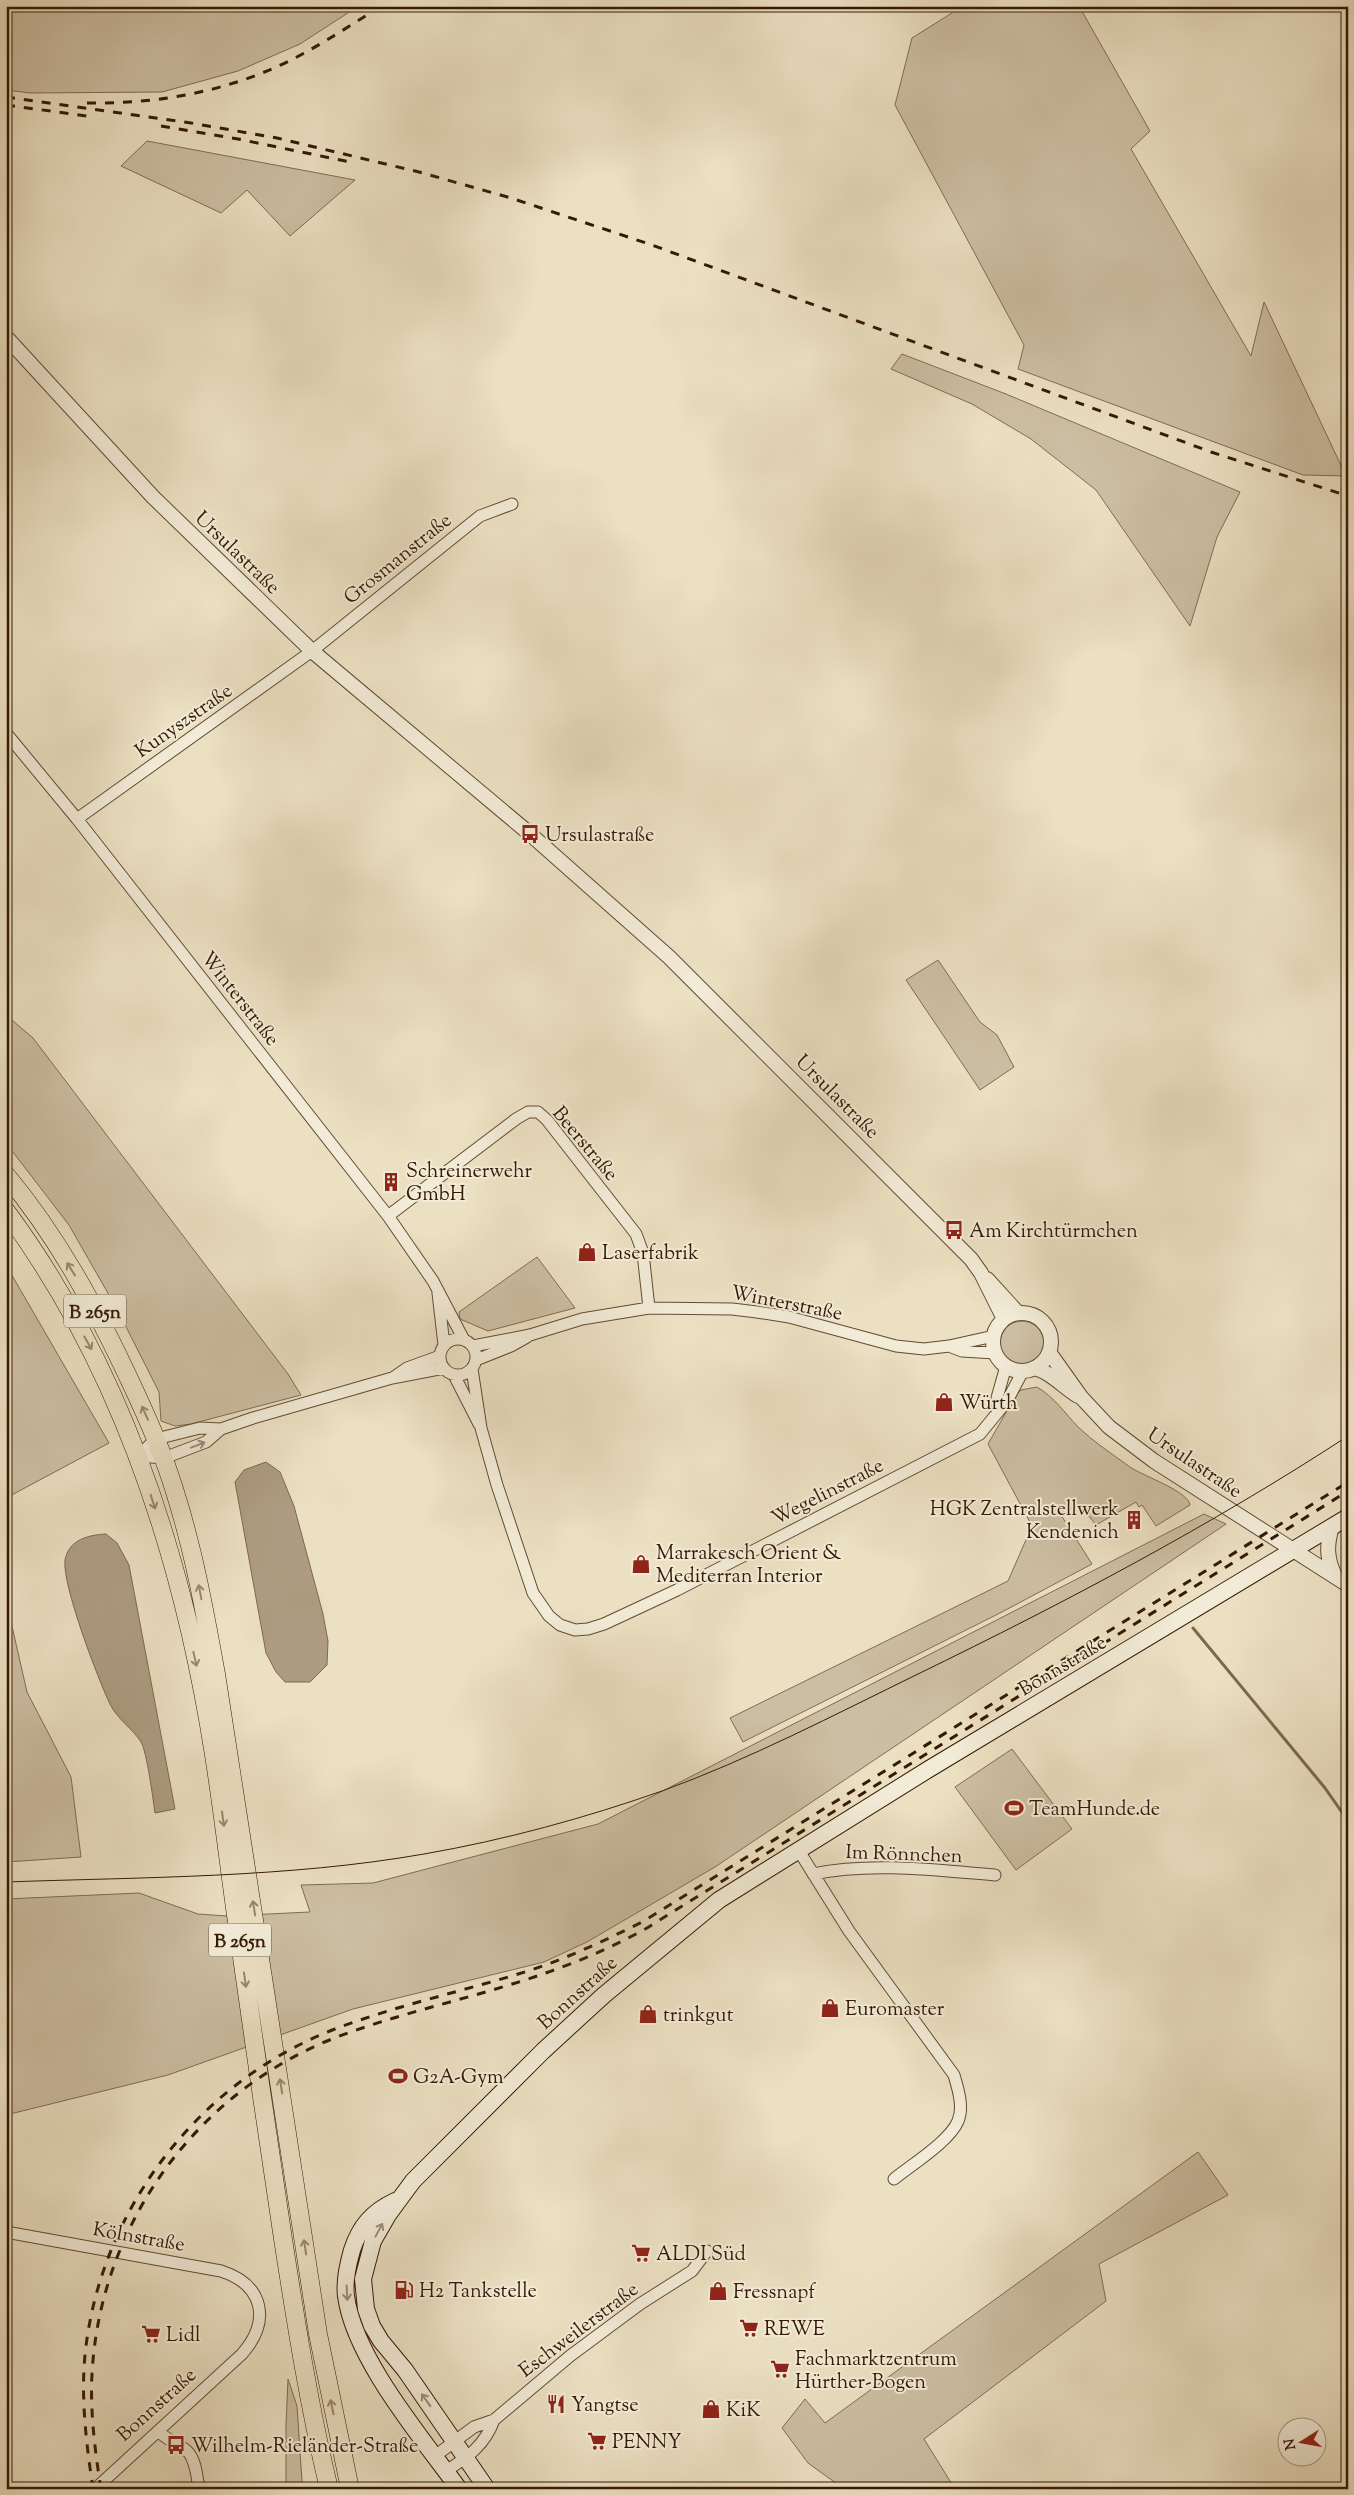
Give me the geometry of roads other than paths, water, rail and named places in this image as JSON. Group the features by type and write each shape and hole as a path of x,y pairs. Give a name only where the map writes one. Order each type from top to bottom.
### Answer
{"main road":[{"name":"B 265n","path":"6,1175 36,1216 83,1288 106,1331 156,1439 178,1502 199,1583 216,1674 318,2334 350,2489"},
{"name":"B 265n","path":"6,1211 56,1286 101,1366 138,1456 183,1604 214,1754 255,2050 299,2338 315,2430 329,2489"},
{"name":"Bonnstraße","path":"402,2195 453,2140 542,2052 604,1995 719,1900 929,1769 1293,1552 1348,1517"},
{"path":"402,2195 370,2216 360,2229 349,2260 346,2294 352,2323 374,2367 458,2489"},
{"path":"402,2195 378,2229 365,2265 363,2279 364,2294 372,2326 487,2489"}],"street":[{"name":"Ursulastraße","path":"6,337 153,497 312,651 530,834 669,956 971,1259 981,1273 1004,1319"},
{"name":"Grosmanstraße","path":"312,651 480,516 512,504"},
{"name":"Kunyszstraße","path":"77,819 312,651"},
{"name":"Winterstraße","path":"6,733 77,819 388,1216 426,1268 468,1343 530,1336"},
{"name":"Beerstraße","path":"388,1216 516,1119 528,1112 538,1112 547,1120 636,1234 643,1253 650,1308"},
{"name":"Ursulastraße","path":"981,1273 997,1287 1018,1313 1032,1315 1046,1326 1050,1334 1049,1352 1081,1397 1109,1428 1154,1461 1348,1586"},
{"name":"Winterstraße","path":"438,1291 444,1345"},
{"name":"Winterstraße","path":"474,1365 530,1336 582,1319 650,1308 732,1308 789,1318 896,1346 924,1349 994,1336"},
{"path":"1006,1366 995,1352 994,1336 1004,1319 1018,1313"},
{"path":"138,1456 164,1458 206,1442 221,1430 254,1418 392,1378 449,1372 464,1375 474,1365 468,1343 454,1339 444,1345 440,1356 449,1372"},
{"name":"Winterstraße","path":"948,1346 962,1350 995,1352"},
{"path":"1029,1370 1046,1359 1049,1352"},
{"path":"392,1378 407,1368 440,1356"},
{"name":"Wegelinstraße","path":"474,1365 481,1428 497,1485 533,1593 549,1616 560,1625 574,1630 588,1629 604,1624 676,1590 980,1434 1029,1370"},
{"name":"Ursulastraße","path":"1006,1366 1029,1370 1044,1370 1064,1388 1081,1397"},
{"name":"Wegelinstraße","path":"997,1410 997,1398 1006,1366"},
{"name":"Wegelinstraße","path":"449,1372 481,1428"},
{"path":"138,1456 156,1439 200,1428 221,1430"},
{"path":"1332,1528 1327,1541 1328,1554 1335,1576"},
{"path":"799,1851 850,1931 954,2075 959,2092 958,2121 950,2134 894,2179"},
{"name":"Im Rönnchen","path":"813,1874 840,1868 937,1870 995,1875"},
{"name":"Kölnstraße","path":"6,2232 221,2271 243,2281 256,2296"},
{"name":"Eschweilerstraße","path":"434,2456 474,2427 494,2420 570,2356 640,2304 692,2271 708,2251"},
{"name":"Bonnstraße","path":"95,2489 253,2342 260,2320 256,2296"},
{"name":"Eschweilerstraße","path":"446,2471 479,2447 489,2434 494,2420"},
{"path":"158,2431 171,2442 188,2452 194,2463 199,2489"}],"waterway":[{"path":"1193,1628 1325,1788 1348,1821"}],"tram line":[{"path":"6,1882 216,1875 320,1868 372,1862 424,1854 515,1835 633,1801 760,1751 1083,1591 1190,1532 1348,1436"}],"railway":[{"path":"87,103 113,103 165,98 191,94 241,81 301,55 381,6"},
{"path":"6,97 191,123 277,138 419,172 511,198 652,245 1211,452 1348,496"},
{"path":"6,105 94,117"},
{"path":"161,126 238,139 355,163"},
{"path":"93,2489 85,2418 84,2364 96,2294 114,2244 138,2197 167,2153 203,2114 243,2080 287,2051 335,2029 407,2005 543,1966 644,1921 1348,1482"},
{"path":"101,2489 94,2432 92,2374 99,2319 114,2266 136,2216 165,2170 200,2128 241,2091 287,2061 337,2037 393,2018 534,1977 606,1949 637,1934 1348,1491"}],"place":[{"name":"Ursulastraße","path":"530,834"},
{"name":"Schreinerwehr GmbH","path":"391,1182"},
{"name":"Am Kirchtürmchen","path":"954,1230"},
{"name":"Laserfabrik","path":"587,1252"},
{"name":"Würth","path":"944,1402"},
{"name":"HGK Zentralstellwerk Kendenich","path":"1134,1520"},
{"name":"Marrakesch Orient & Mediterran Interior","path":"641,1564"},
{"name":"TeamHunde.de","path":"1014,1808"},
{"name":"Euromaster","path":"830,2008"},
{"name":"trinkgut","path":"648,2014"},
{"name":"G2A-Gym","path":"398,2076"},
{"name":"ALDI Süd","path":"641,2253"},
{"name":"H2 Tankstelle","path":"404,2290"},
{"name":"Fressnapf","path":"718,2291"},
{"name":"REWE","path":"749,2328"},
{"name":"Lidl","path":"151,2334"},
{"name":"Fachmarktzentrum Hürther-Bogen","path":"780,2369"},
{"name":"Yangtse","path":"556,2404"},
{"name":"KiK","path":"711,2409"},
{"name":"PENNY","path":"597,2441"},
{"name":"Wilhelm-Rieländer-Straße","path":"176,2445"}]}
